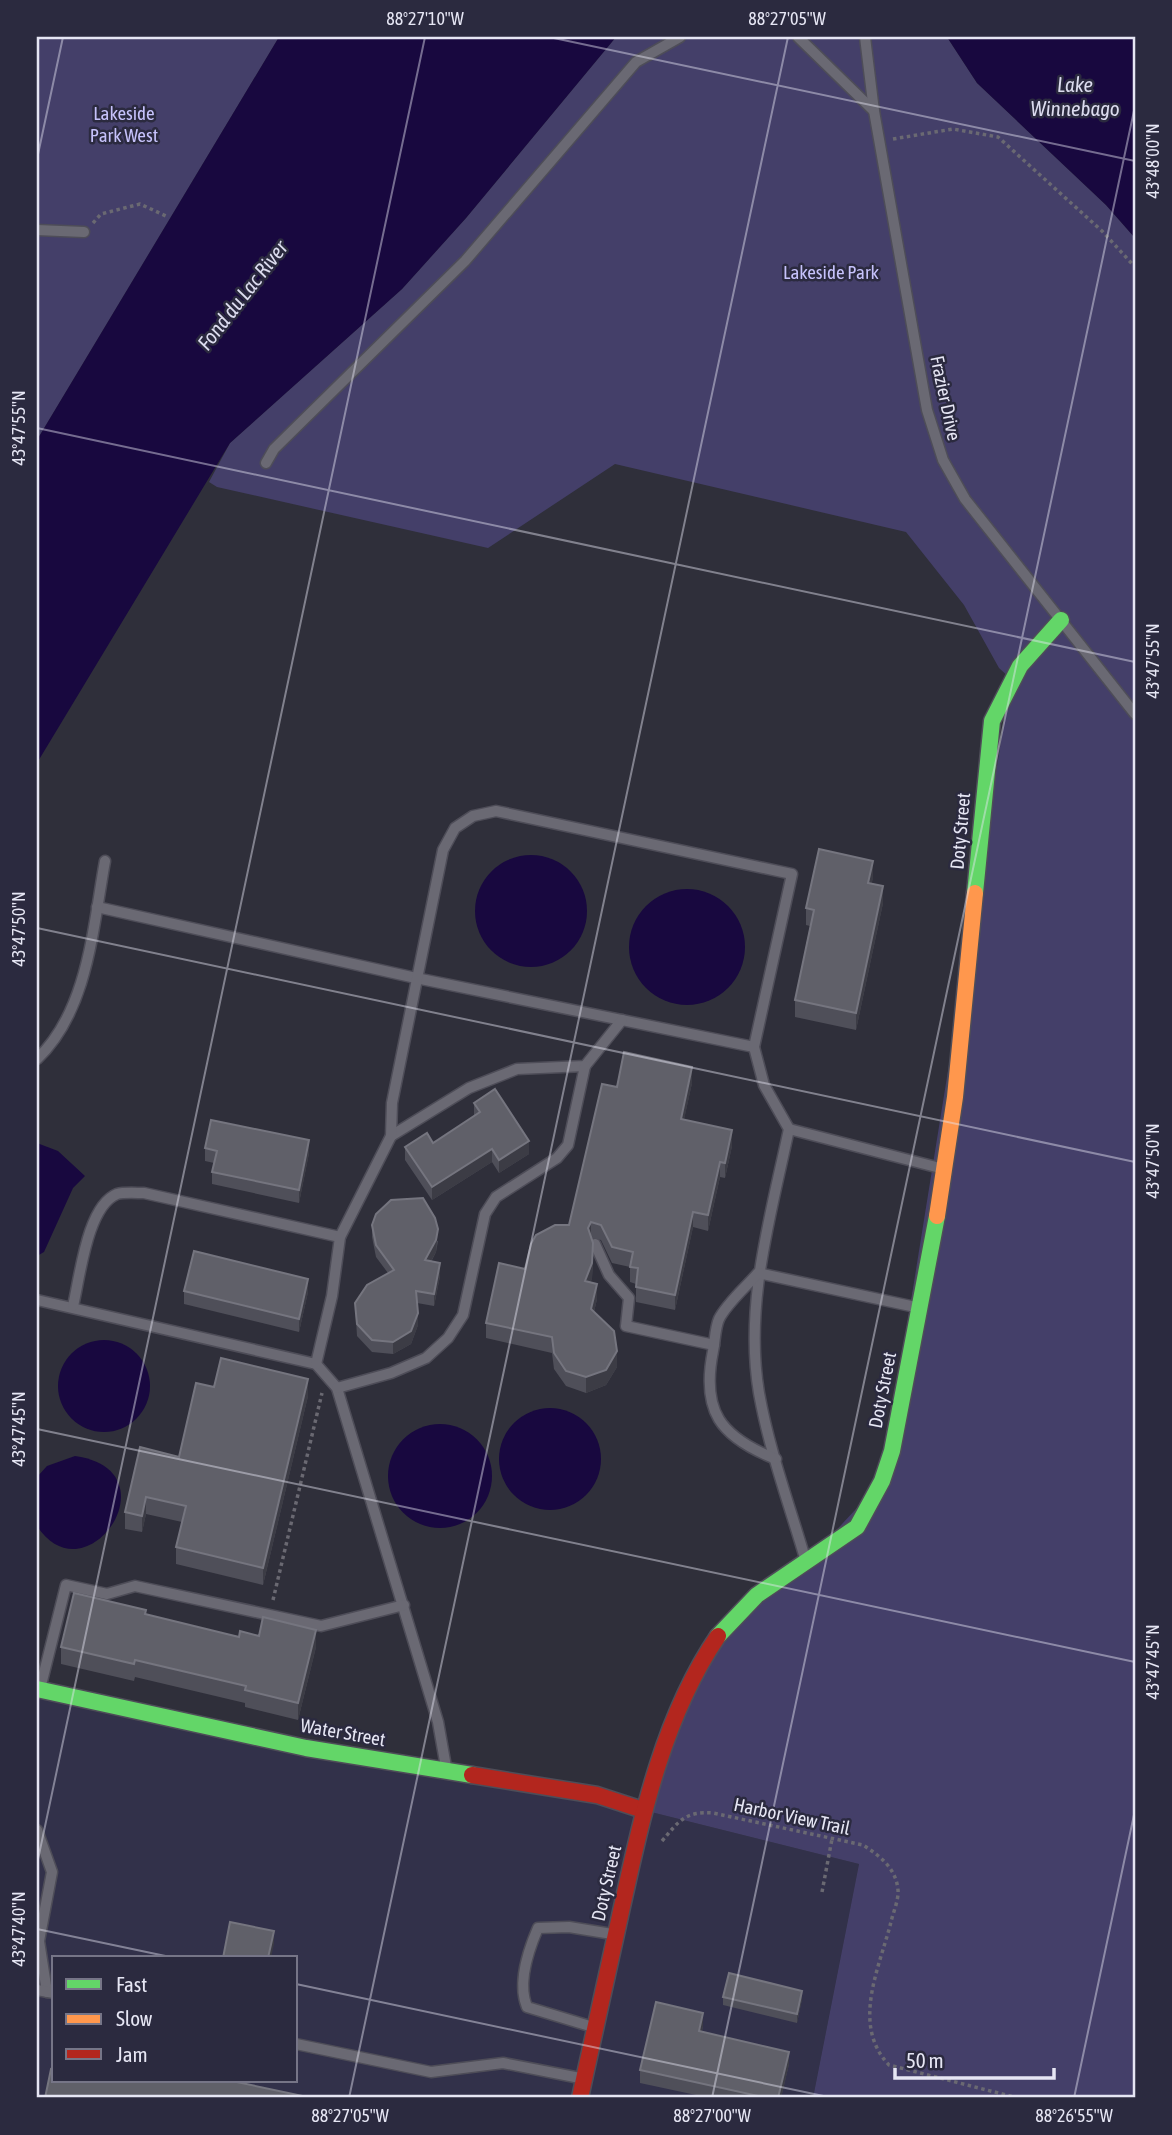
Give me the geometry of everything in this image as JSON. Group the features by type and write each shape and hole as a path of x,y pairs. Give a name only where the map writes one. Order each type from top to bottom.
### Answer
{"street":[{"name":"Doty Street","path":"580,2098 643,1810 683,1700 704,1657 726,1625 757,1595 857,1527 882,1481 892,1451 944,1169 964,1023 992,721 1002,692 1022,660 1061,620"},
{"name":"Water Street","path":"38,1689 306,1748 597,1795 643,1810"}],"lane":[{"path":"266,463 274,449 465,261 636,62 680,37"},
{"path":"798,37 874,111"},
{"name":"Frazier Drive","path":"865,37 879,141 927,410 937,446 965,499 1135,713"},
{"path":"37,230 84,232"},
{"path":"316,1364 332,1296 340,1237 391,1136 392,1103 416,978 443,850 455,828 473,816 496,811 792,874 754,1047 764,1085 789,1129 758,1273 756,1329 759,1392 805,1560"},
{"path":"37,1059 58,1037 69,1016 97,907 105,861"},
{"path":"97,907 416,978 754,1047"},
{"path":"337,1388 391,1373 426,1358 448,1338 463,1315 485,1213 496,1198 557,1158 568,1145 585,1066 622,1020"},
{"path":"391,1136 469,1088 517,1069 585,1066"},
{"path":"789,1129 944,1169"},
{"path":"73,1306 91,1228 101,1204 118,1194 144,1193 340,1237"},
{"path":"595,1244 609,1275 629,1298 626,1326 714,1345"},
{"path":"758,1273 920,1308"},
{"path":"758,1273 720,1318 707,1382 712,1407 726,1429 754,1450 776,1459"},
{"path":"37,1300 73,1306 316,1364 337,1388 438,1722 447,1771"},
{"path":"38,1689 66,1585 107,1594 135,1586 321,1626 404,1605"},
{"path":"37,1830 51,1872 38,1941 46,1992"},
{"path":"596,2028 527,2007 521,1993 530,1945 538,1928 569,1927 616,1935"},
{"path":"298,2044 431,2072 503,2063 584,2079"}],"path":[{"path":"879,141 953,129 998,137 1102,231 1135,267"},
{"path":"84,232 101,215 140,204 166,216"},
{"path":"269,1615 326,1376"},
{"name":"Harbor View Trail","path":"657,1847 679,1821 695,1812 713,1813 863,1845 881,1857 891,1868 899,1891 867,2018 875,2051 889,2065 1018,2098"},
{"path":"822,1892 832,1839"}],"shaded area":[{"path":"37,1689 643,1810 859,1864 813,2098 37,2098"}],"green space":[{"name":"Lakeside Park West","path":"37,37 279,37 37,440"},
{"name":"Lakeside Park","path":"616,37 947,37 977,83 1106,205 1135,238 1135,2098 813,2098 859,1864 643,1810 704,1657 816,1552 882,1481 1011,679 999,668 964,605 906,532 615,464 488,548 217,487 209,482 230,443 402,289 466,218"}],"water":[{"name":"Fond du Lac River","path":"279,37 616,37 466,218 402,289 230,443 37,763 37,440"},
{"name":"Lake Winnebago","path":"947,37 1135,37 1135,238 1106,205 977,83"},
{"path":"531,855 552,860 570,872 582,890 587,911 582,932 570,950 552,962 531,967 510,962 492,950 480,932 475,911 480,890 492,872 510,860"},
{"path":"687,889 709,893 728,906 741,925 745,947 741,969 728,988 709,1001 687,1005 665,1001 646,988 633,969 629,947 633,925 646,906 665,893"},
{"path":"37,1143 58,1151 85,1176 73,1188 44,1252 37,1256"},
{"path":"104,1340 121,1344 136,1354 146,1369 150,1386 146,1403 136,1418 121,1428 104,1432 87,1428 72,1418 62,1403 58,1386 62,1369 72,1354 87,1344"},
{"path":"550,1408 569,1412 586,1423 597,1440 601,1459 597,1478 586,1495 569,1506 550,1510 531,1506 514,1495 503,1478 499,1459 503,1440 514,1423 531,1412"},
{"path":"440,1424 460,1428 477,1439 488,1456 492,1476 488,1496 477,1513 460,1524 440,1528 420,1524 403,1513 392,1496 388,1476 392,1456 403,1439 420,1428"},
{"path":"75,1456 104,1466 119,1483 120,1504 112,1524 97,1541 78,1549 57,1545 37,1526 37,1477 47,1466"}],"building":[{"path":"819,849 873,861 868,883 883,886 856,1013 795,1000 814,910 806,908"},
{"path":"624,1052 692,1067 681,1119 732,1130 725,1163 720,1162 708,1215 693,1212 675,1295 636,1287 638,1268 630,1267 633,1252 612,1247 601,1225 591,1222 588,1228 593,1243 592,1263 585,1281 597,1284 591,1309 614,1331 617,1351 606,1370 586,1377 566,1371 554,1353 552,1337 486,1323 499,1263 525,1269 536,1235 555,1225 569,1225 602,1084 617,1087"},
{"path":"495,1089 529,1141 499,1160 492,1149 432,1187 405,1147 427,1133 433,1143 480,1112 474,1103"},
{"path":"211,1120 309,1140 299,1190 212,1172 217,1151 205,1148"},
{"path":"423,1198 438,1229 436,1240 425,1260 440,1263 434,1294 416,1291 418,1313 411,1331 393,1342 372,1340 357,1324 355,1303 367,1285 394,1270 376,1245 372,1225 376,1214 391,1200"},
{"path":"194,1251 308,1279 299,1319 184,1291"},
{"path":"221,1358 308,1379 263,1568 176,1547 186,1506 146,1497 142,1516 125,1512 140,1447 179,1457 196,1383 214,1387"},
{"path":"74,1593 146,1610 145,1614 239,1637 240,1631 259,1636 263,1617 316,1630 298,1703 245,1690 246,1686 135,1660 134,1664 61,1647"},
{"path":"230,1922 274,1931 268,1956 223,1956"},
{"path":"729,1973 802,1991 797,2014 723,1997"},
{"path":"656,2002 703,2013 699,2031 789,2052 778,2098 767,2098 640,2070"},
{"path":"51,2069 52,2082 237,2082 312,2098 45,2098"}],"traffic: fast":[{"path":"975,893 992,721 1020,666 1061,620"},
{"path":"718,1636 757,1595 857,1527 882,1481 892,1451 937,1216"},
{"path":"37,1689 306,1748 472,1775"}],"traffic: slow":[{"path":"937,1216 955,1097 975,893"}],"traffic: jam":[{"path":"580,2098 645,1807 682,1701 718,1636"},
{"path":"472,1775 597,1795 643,1810"}]}
